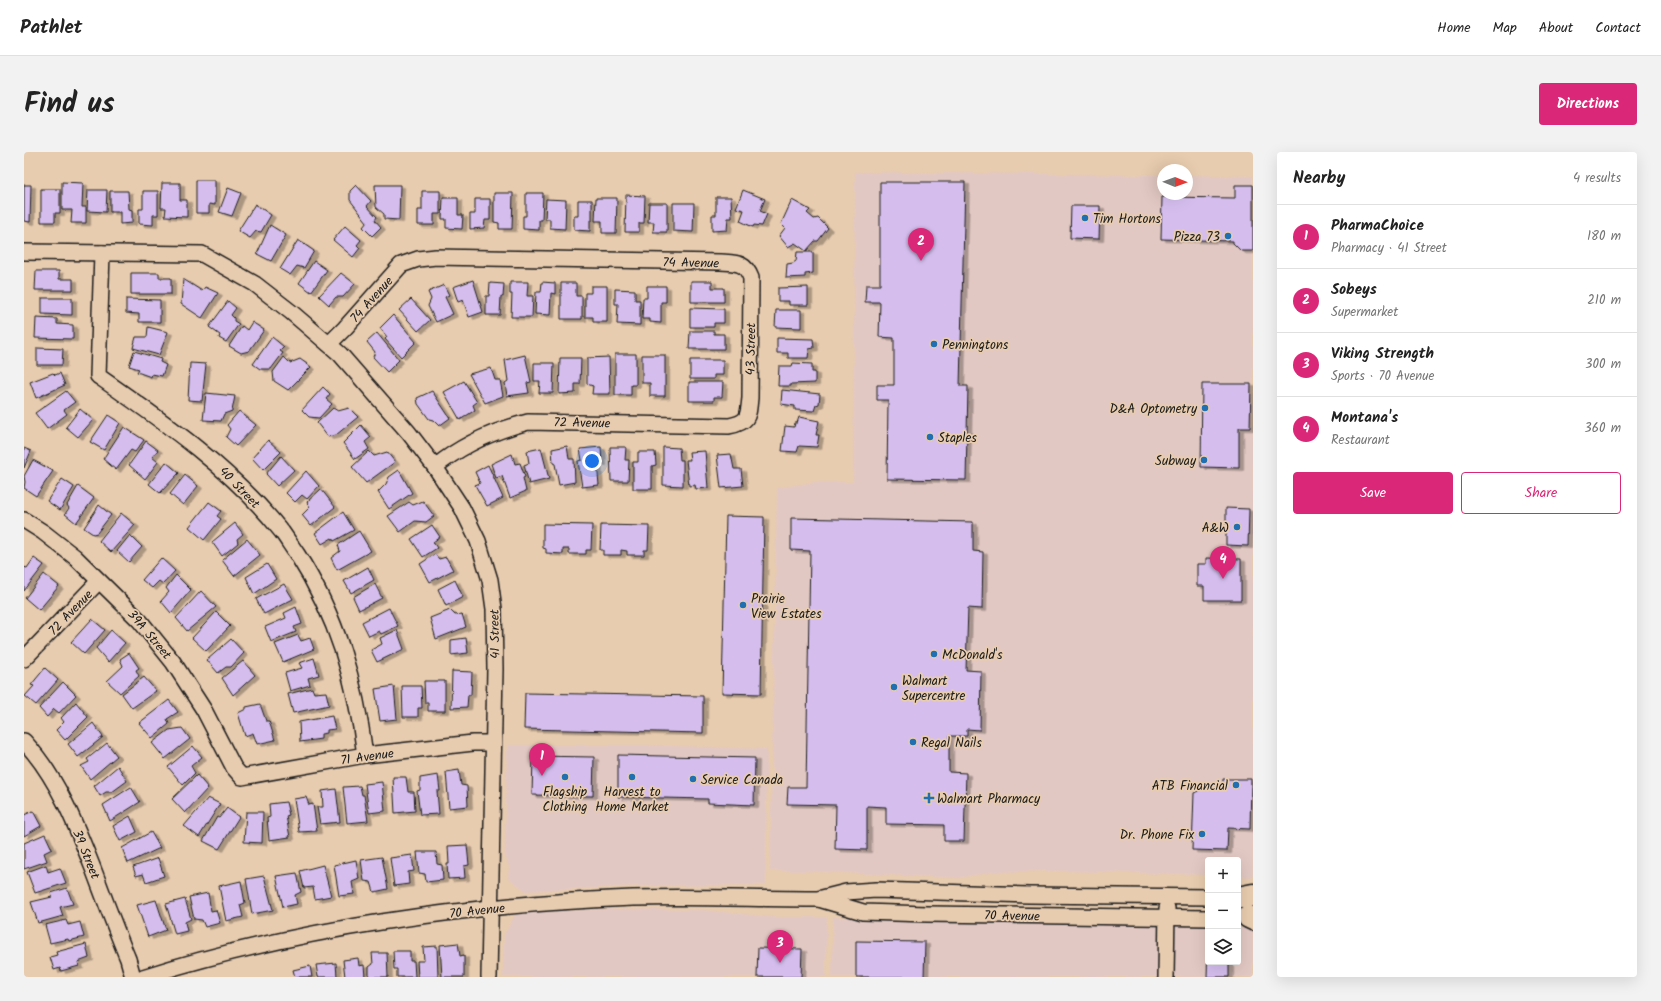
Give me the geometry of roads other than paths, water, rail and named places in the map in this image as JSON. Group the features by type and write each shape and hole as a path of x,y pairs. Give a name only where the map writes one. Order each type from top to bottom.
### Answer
{"street":[{"path":"24,252 202,254 255,284 292,312 329,344"},
{"name":"40 Street","path":"102,253 98,376 146,409 218,465 282,532 312,578 335,625 351,676 365,755"},
{"name":"74 Avenue","path":"329,344 401,265 418,259 436,257 721,262 740,263 748,271"},
{"name":"43 Street","path":"740,424 748,416 750,398 751,278 748,271"},
{"name":"41 Street","path":"329,344 370,387 435,467 462,508 478,541 490,580 494,609 495,669 489,909 489,977"},
{"name":"72 Avenue","path":"435,467 459,449 483,437 507,427 528,422 729,426 740,424"},
{"name":"39A Street","path":"24,520 43,532 75,557 140,621 173,662 204,710 234,768 242,777"},
{"name":"72 Avenue","path":"24,659 99,581"},
{"name":"39 Street","path":"24,741 33,751 51,777 66,804 125,952 133,977"},
{"name":"71 Avenue","path":"242,777 365,755 473,743 493,743"},
{"name":"70 Avenue","path":"143,977 229,954 381,922 489,909 635,898 818,899 846,892 876,890 1029,895 1205,897"},
{"path":"1166,977 1167,897"},
{"name":"70 Avenue","path":"818,899 863,912 1205,918"}],"place":[{"name":"Tim Hortons","path":"1085,218"},
{"name":"Pizza 73","path":"1228,236"},
{"name":"Sobeys","path":"921,261"},
{"name":"Penningtons","path":"934,344"},
{"name":"D&A Optometry","path":"1205,408"},
{"name":"Staples","path":"930,437"},
{"name":"Subway","path":"1204,460"},
{"name":"A&W","path":"1237,527"},
{"name":"Montana's","path":"1223,579"},
{"name":"Prairie View Estates","path":"743,605"},
{"name":"McDonald's","path":"934,654"},
{"name":"Walmart Supercentre","path":"894,687"},
{"name":"Regal Nails","path":"913,742"},
{"name":"PharmaChoice","path":"542,776"},
{"name":"Flagship Clothing","path":"565,777"},
{"name":"Harvest to Home Market","path":"632,777"},
{"name":"Service Canada","path":"693,779"},
{"name":"ATB Financial","path":"1236,785"},
{"name":"Walmart Pharmacy","path":"929,798"},
{"name":"Dr. Phone Fix","path":"1202,834"},
{"name":"Viking Strength","path":"780,963"}]}
